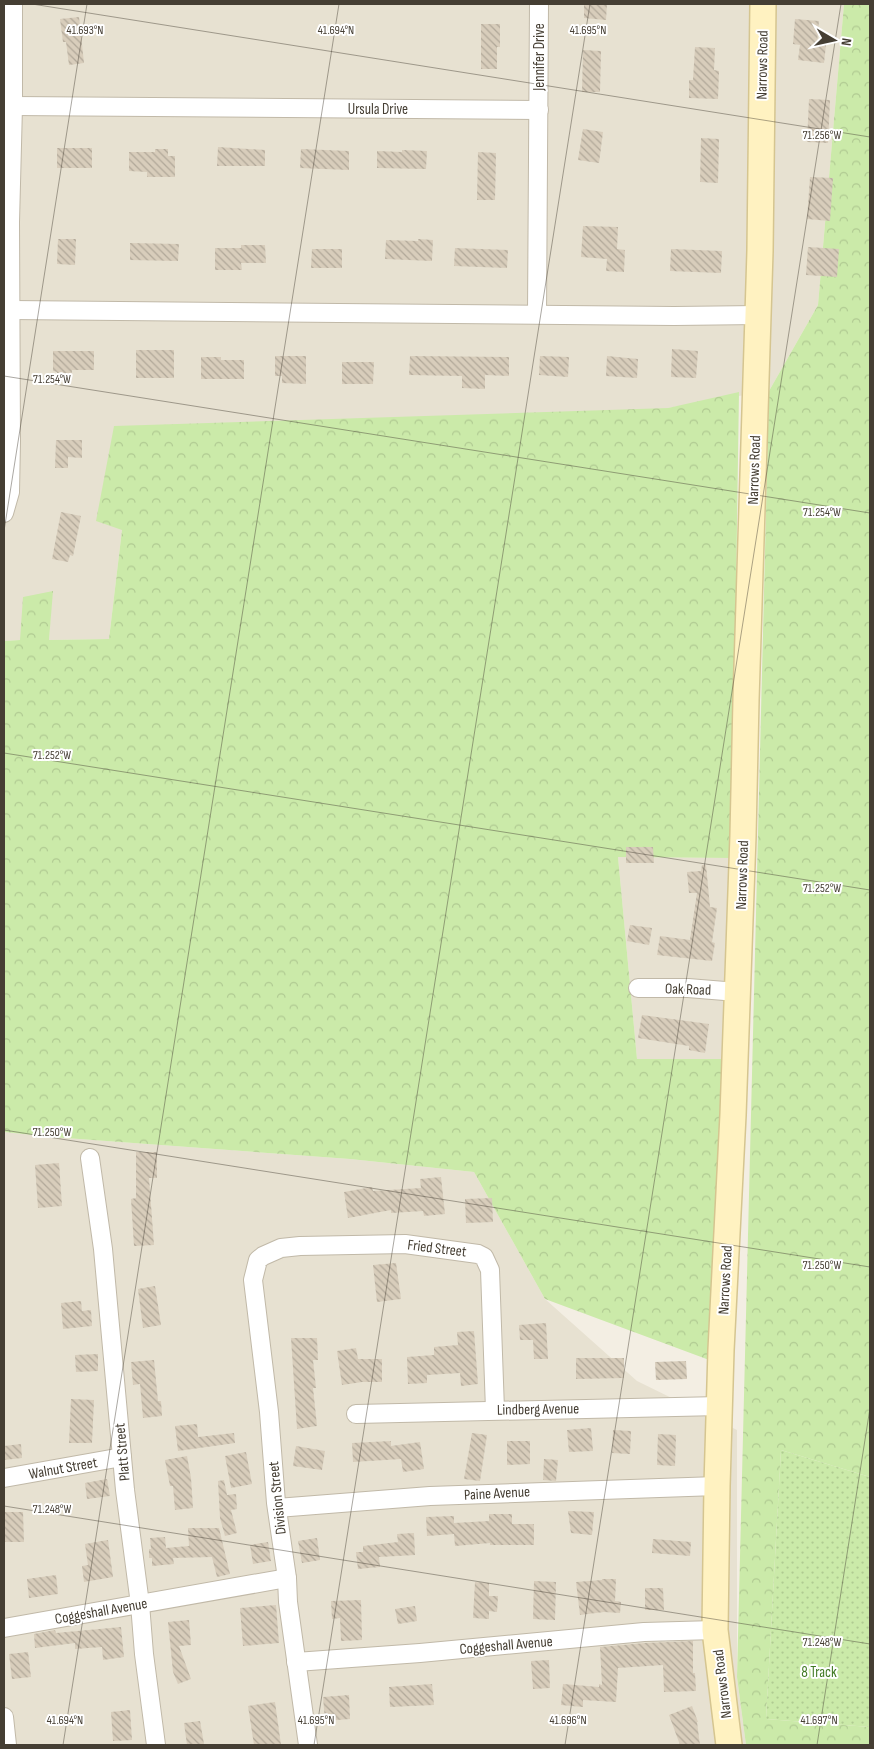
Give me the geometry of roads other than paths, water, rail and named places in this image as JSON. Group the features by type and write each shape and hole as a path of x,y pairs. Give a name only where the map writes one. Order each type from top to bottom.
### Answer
{"street":[{"path":"4,513 10,492 10,222 13,4"},
{"name":"Jennifer Drive","path":"539,4 539,110"},
{"name":"Narrows Road","path":"729,1745 715,1630 721,1350 737,992 759,315 763,4"},
{"name":"Ursula Drive","path":"13,106 539,110"},
{"path":"537,314 539,110"},
{"path":"11,310 759,315"},
{"name":"Oak Road","path":"638,988 658,987 737,992"},
{"name":"Platt Street","path":"90,1158 103,1249 122,1457 156,1745"},
{"name":"Fried Street","path":"266,1255 281,1248 300,1246 405,1244 478,1254 484,1258 490,1270 495,1410"},
{"name":"Division Street","path":"266,1255 258,1260 253,1280 269,1412 277,1508 308,1745"},
{"name":"Lindberg Avenue","path":"356,1414 720,1406"},
{"name":"Walnut Street","path":"4,1478 122,1457"},
{"name":"Paine Avenue","path":"277,1508 430,1496 718,1486"},
{"name":"Coggeshall Avenue","path":"4,1628 287,1578"},
{"name":"Coggeshall Avenue","path":"296,1662 420,1653 644,1632 715,1630"},
{"path":"4,1717 6,1745"}],"park label":[{"name":"8 Track","path":"819,1672"}]}
